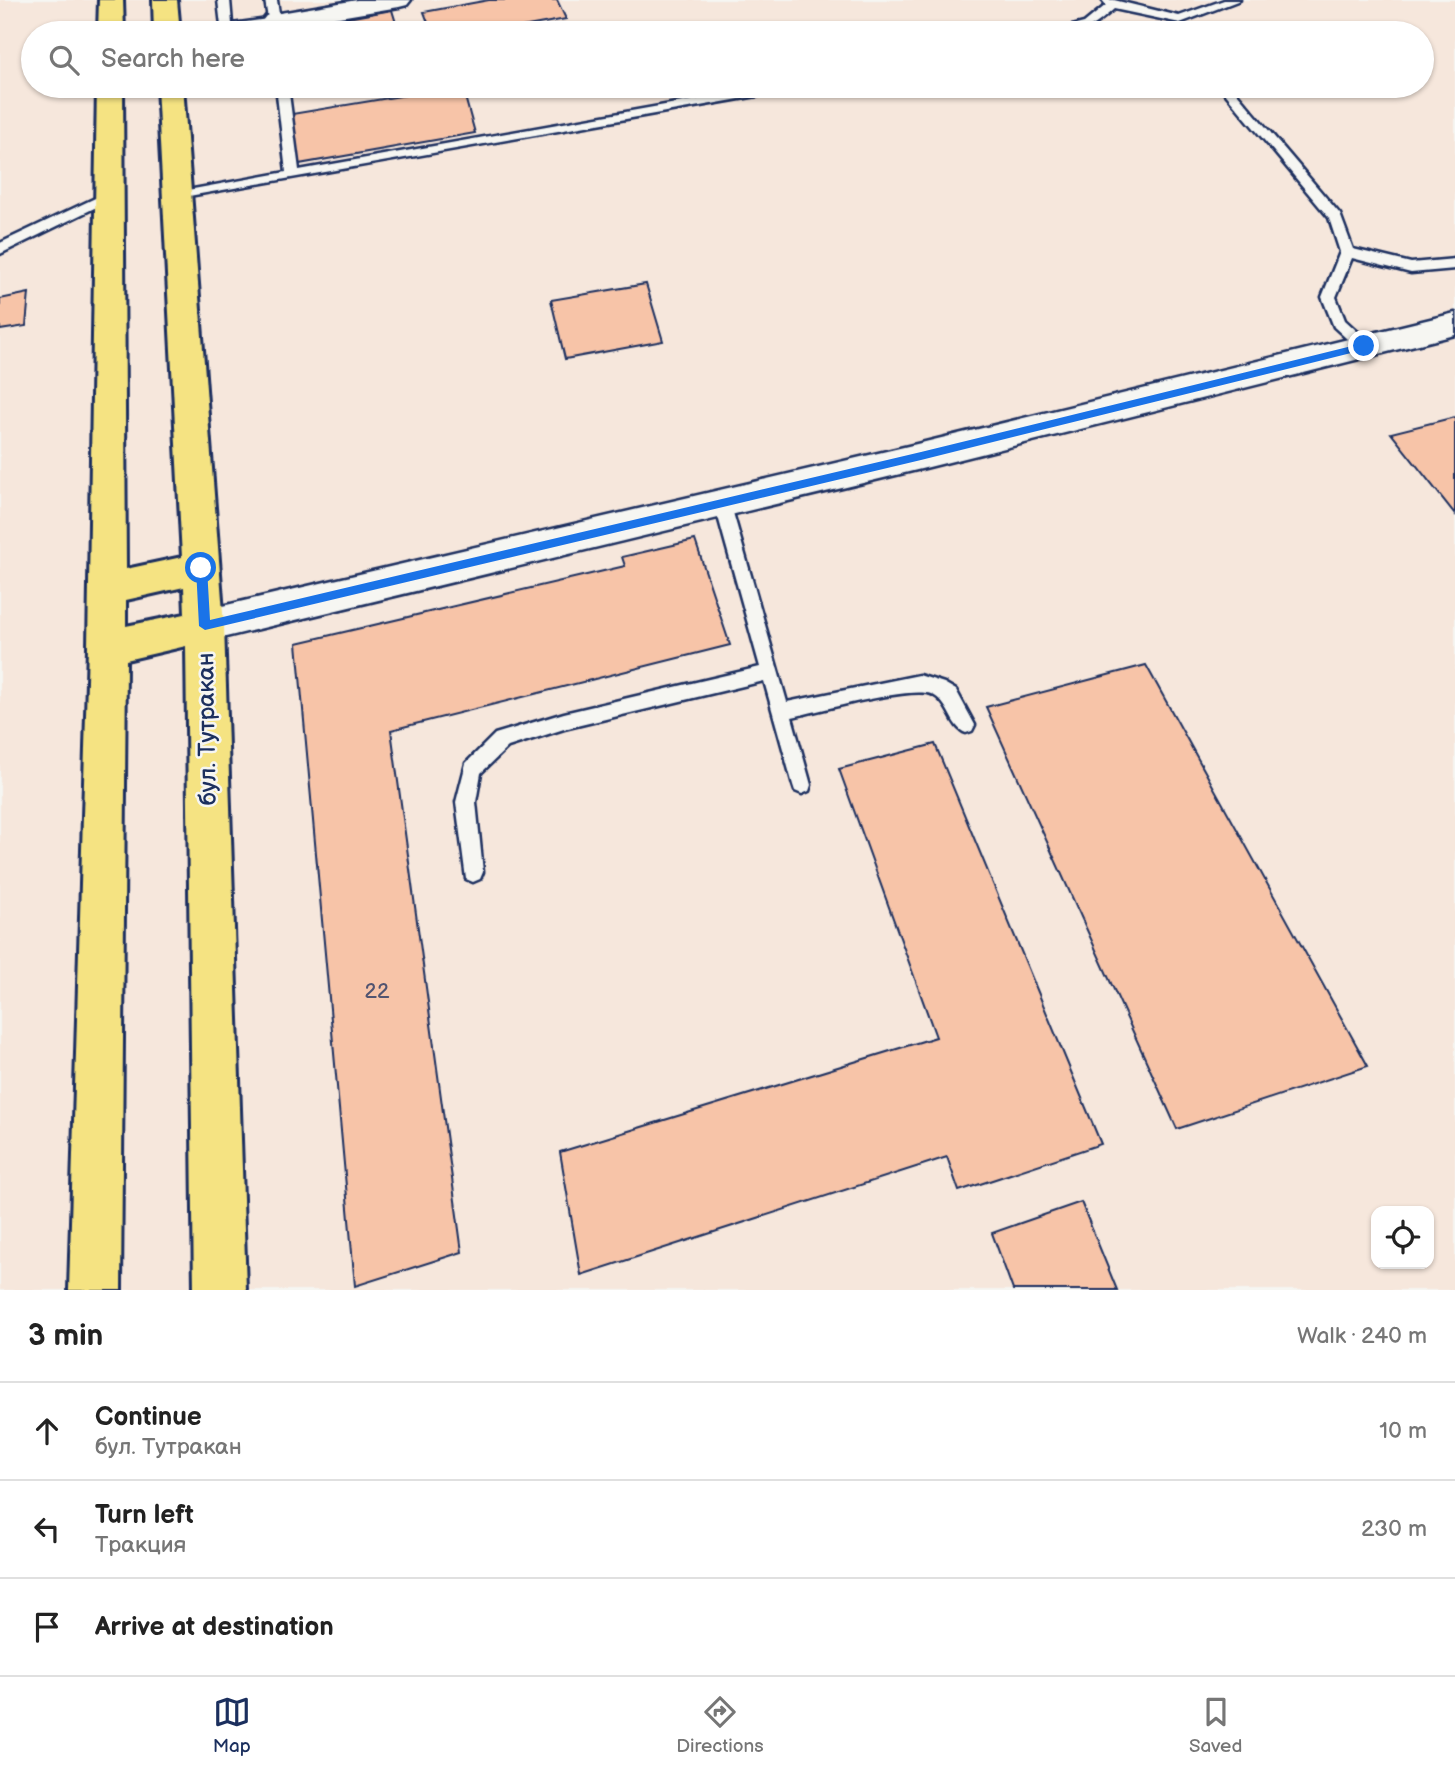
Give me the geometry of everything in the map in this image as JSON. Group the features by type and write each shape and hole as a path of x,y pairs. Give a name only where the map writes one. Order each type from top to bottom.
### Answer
{"main road":[{"path":"111,0 111,21"},
{"path":"164,0 165,21"},
{"path":"95,1290 107,647 110,98"},
{"name":"бул. Тутракан","path":"171,98 205,626 220,1290"},
{"path":"106,589 201,568"},
{"path":"107,647 205,626"}],"street":[{"path":"274,18 399,0"},
{"path":"205,626 921,456 1364,346 1452,329"}],"lane":[{"path":"224,0 226,21"},
{"path":"1093,21 1110,2 1180,20 1234,0"},
{"path":"283,98 293,175"},
{"path":"177,195 724,98"},
{"path":"1235,98 1335,217 1347,252 1329,297 1339,323 1364,346"},
{"path":"0,249 108,197"},
{"path":"1347,252 1411,268 1455,264"},
{"path":"722,502 802,785"},
{"path":"473,872 466,802 468,791 473,769 502,740 564,721 770,672"},
{"path":"780,711 919,683 939,688 954,698 966,725"}],"shaded area":[{"path":"0,0 1455,0 1455,1290 0,1290"}],"building":[{"path":"489,0 557,0 566,19 427,21 424,12"},
{"path":"392,10 395,21 332,21"},
{"path":"389,98 465,98 475,133 299,164 292,114"},
{"path":"646,284 663,341 565,359 551,300"},
{"path":"29,293 26,326 0,330 0,299"},
{"path":"1455,417 1455,514 1391,433"},
{"path":"695,540 730,645 391,730 462,1252 355,1286 297,643 625,566 622,557"},
{"path":"1146,665 1368,1066 1177,1129 986,707"},
{"path":"935,744 1101,1144 959,1191 947,1157 581,1275 560,1152 936,1037 839,769"},
{"path":"1081,1202 1117,1290 1013,1290 992,1233"}],"route":[{"path":"201,568 205,626 921,456 1364,346"}]}
